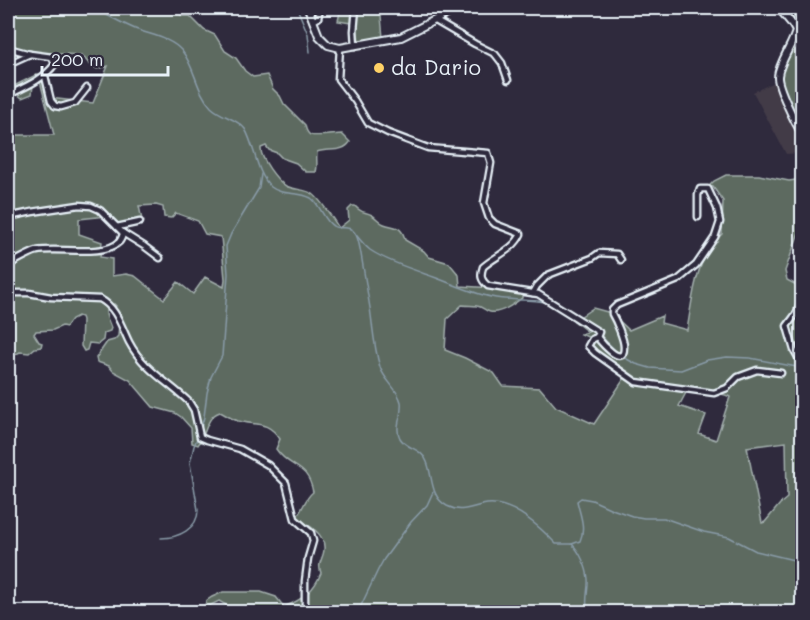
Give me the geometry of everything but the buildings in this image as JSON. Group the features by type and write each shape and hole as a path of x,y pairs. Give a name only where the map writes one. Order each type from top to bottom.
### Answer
{"street":[{"path":"313,21 318,18 320,8"},
{"path":"355,46 356,8"},
{"path":"309,9 320,36 328,45 340,48 401,37 459,8"},
{"path":"779,8 796,31 778,76 780,87 802,133"},
{"path":"434,20 495,54 502,63 507,80"},
{"path":"8,48 52,57 55,64 45,76 8,95"},
{"path":"340,48 338,79 368,123 428,148 488,153 491,162 484,203 489,218 495,224 521,234 513,246 483,267 481,278 488,286 538,294 598,334 606,348 615,355 621,354 624,347 612,310 617,305 678,280 696,265 715,237 720,222 717,208 708,189 700,189 698,217"},
{"path":"8,64 30,54"},
{"path":"45,76 51,100 55,106 69,106 75,103 87,88"},
{"path":"8,218 32,212 91,206 100,210 123,233 160,258"},
{"path":"117,227 140,222"},
{"path":"8,265 35,252 55,249 96,250 110,247 120,241 123,233"},
{"path":"533,293 548,275 592,258 599,253 617,254 621,260"},
{"path":"8,293 100,299 106,302 118,316 129,342 145,365 189,402 194,410 200,436 240,449 268,465 277,473 286,483 295,519 311,534 313,541 305,581 305,612"},
{"path":"802,301 787,326 794,350 802,364"},
{"path":"598,334 588,345 636,382 714,393 727,388 738,377 757,370 780,373"}],"shaded area":[{"path":"775,82 802,136 801,153 786,154 753,92"}],"green space":[{"path":"8,8 189,8 185,9 181,15 190,16 204,30 215,35 225,51 236,58 245,71 253,77 267,75 273,89 305,125 310,135 342,134 350,142 343,148 317,152 316,172 306,172 296,163 282,158 266,146 261,148 266,163 278,179 286,186 313,194 339,228 349,220 348,210 355,206 384,224 397,228 404,235 405,240 424,251 429,257 449,263 459,275 460,286 495,288 507,286 522,292 522,298 499,312 462,305 447,319 445,350 494,373 503,386 540,388 556,407 594,424 628,373 591,348 592,339 581,334 588,332 574,321 593,308 611,313 629,330 662,316 661,323 687,330 701,266 706,254 722,234 723,201 713,187 709,186 726,175 759,175 789,181 802,179 802,224 785,271 787,280 802,288 802,612 231,612 219,601 205,606 206,601 223,592 261,592 276,597 284,607 302,598 311,590 321,573 324,544 315,530 295,518 313,492 310,482 302,471 281,456 276,449 280,439 266,426 238,421 220,412 215,414 209,422 198,445 192,443 191,428 181,417 153,407 130,380 113,371 109,366 97,362 96,358 107,342 118,336 119,323 112,314 116,306 114,304 106,312 110,331 104,333 103,340 98,344 89,343 87,350 84,351 81,346 82,320 78,316 72,319 66,327 36,331 34,334 42,343 41,347 29,353 20,352 8,358 8,135 54,135 40,81 33,85 32,94 22,98 17,94 8,98 8,89 38,74 44,79 49,98 93,103 108,66 97,69 89,64 82,55 42,53 8,46","holes":["139,206 163,207 164,217 171,218 176,213 198,221 205,234 221,237 224,287 205,277 193,294 178,282 164,299 135,276 126,274 112,276 112,259 100,257 102,242 79,234 79,219 107,216 120,226 142,220","688,389 730,397 716,440 699,434 706,415 679,406","786,442 787,498 762,523 747,447"]},
{"path":"341,8 384,8 381,16 383,38 359,42 357,24 338,21"},
{"path":"785,8 802,8 802,126 781,81 782,73 799,32 797,22"}],"waterway":[{"path":"92,8 177,46 190,64 206,101 219,113 238,122 245,129 262,174 271,187 280,192 311,198 330,224 354,231 361,254 378,360 382,372 401,402 398,429 400,438 424,457 435,492 447,506 462,509 496,504 506,507 525,516 556,544 572,544 585,565 588,583 586,604 588,612"},
{"path":"297,8 308,34 310,52"},
{"path":"200,432 211,377 222,356 228,274 226,246 259,188 261,174"},
{"path":"357,236 370,250 397,264 482,295 546,302"},
{"path":"599,334 619,354"},
{"path":"623,357 650,368 681,370 707,360 727,357 750,358 802,368"},
{"path":"161,538 186,531 197,517 198,510 190,463 198,436"},
{"path":"358,612 384,559 411,522 427,505 433,492"},
{"path":"572,544 580,541 582,536 582,521 577,501 581,498 632,516 664,518 704,532 729,537 756,551 802,562"}],"place":[{"name":"da Dario","path":"379,68"}]}
